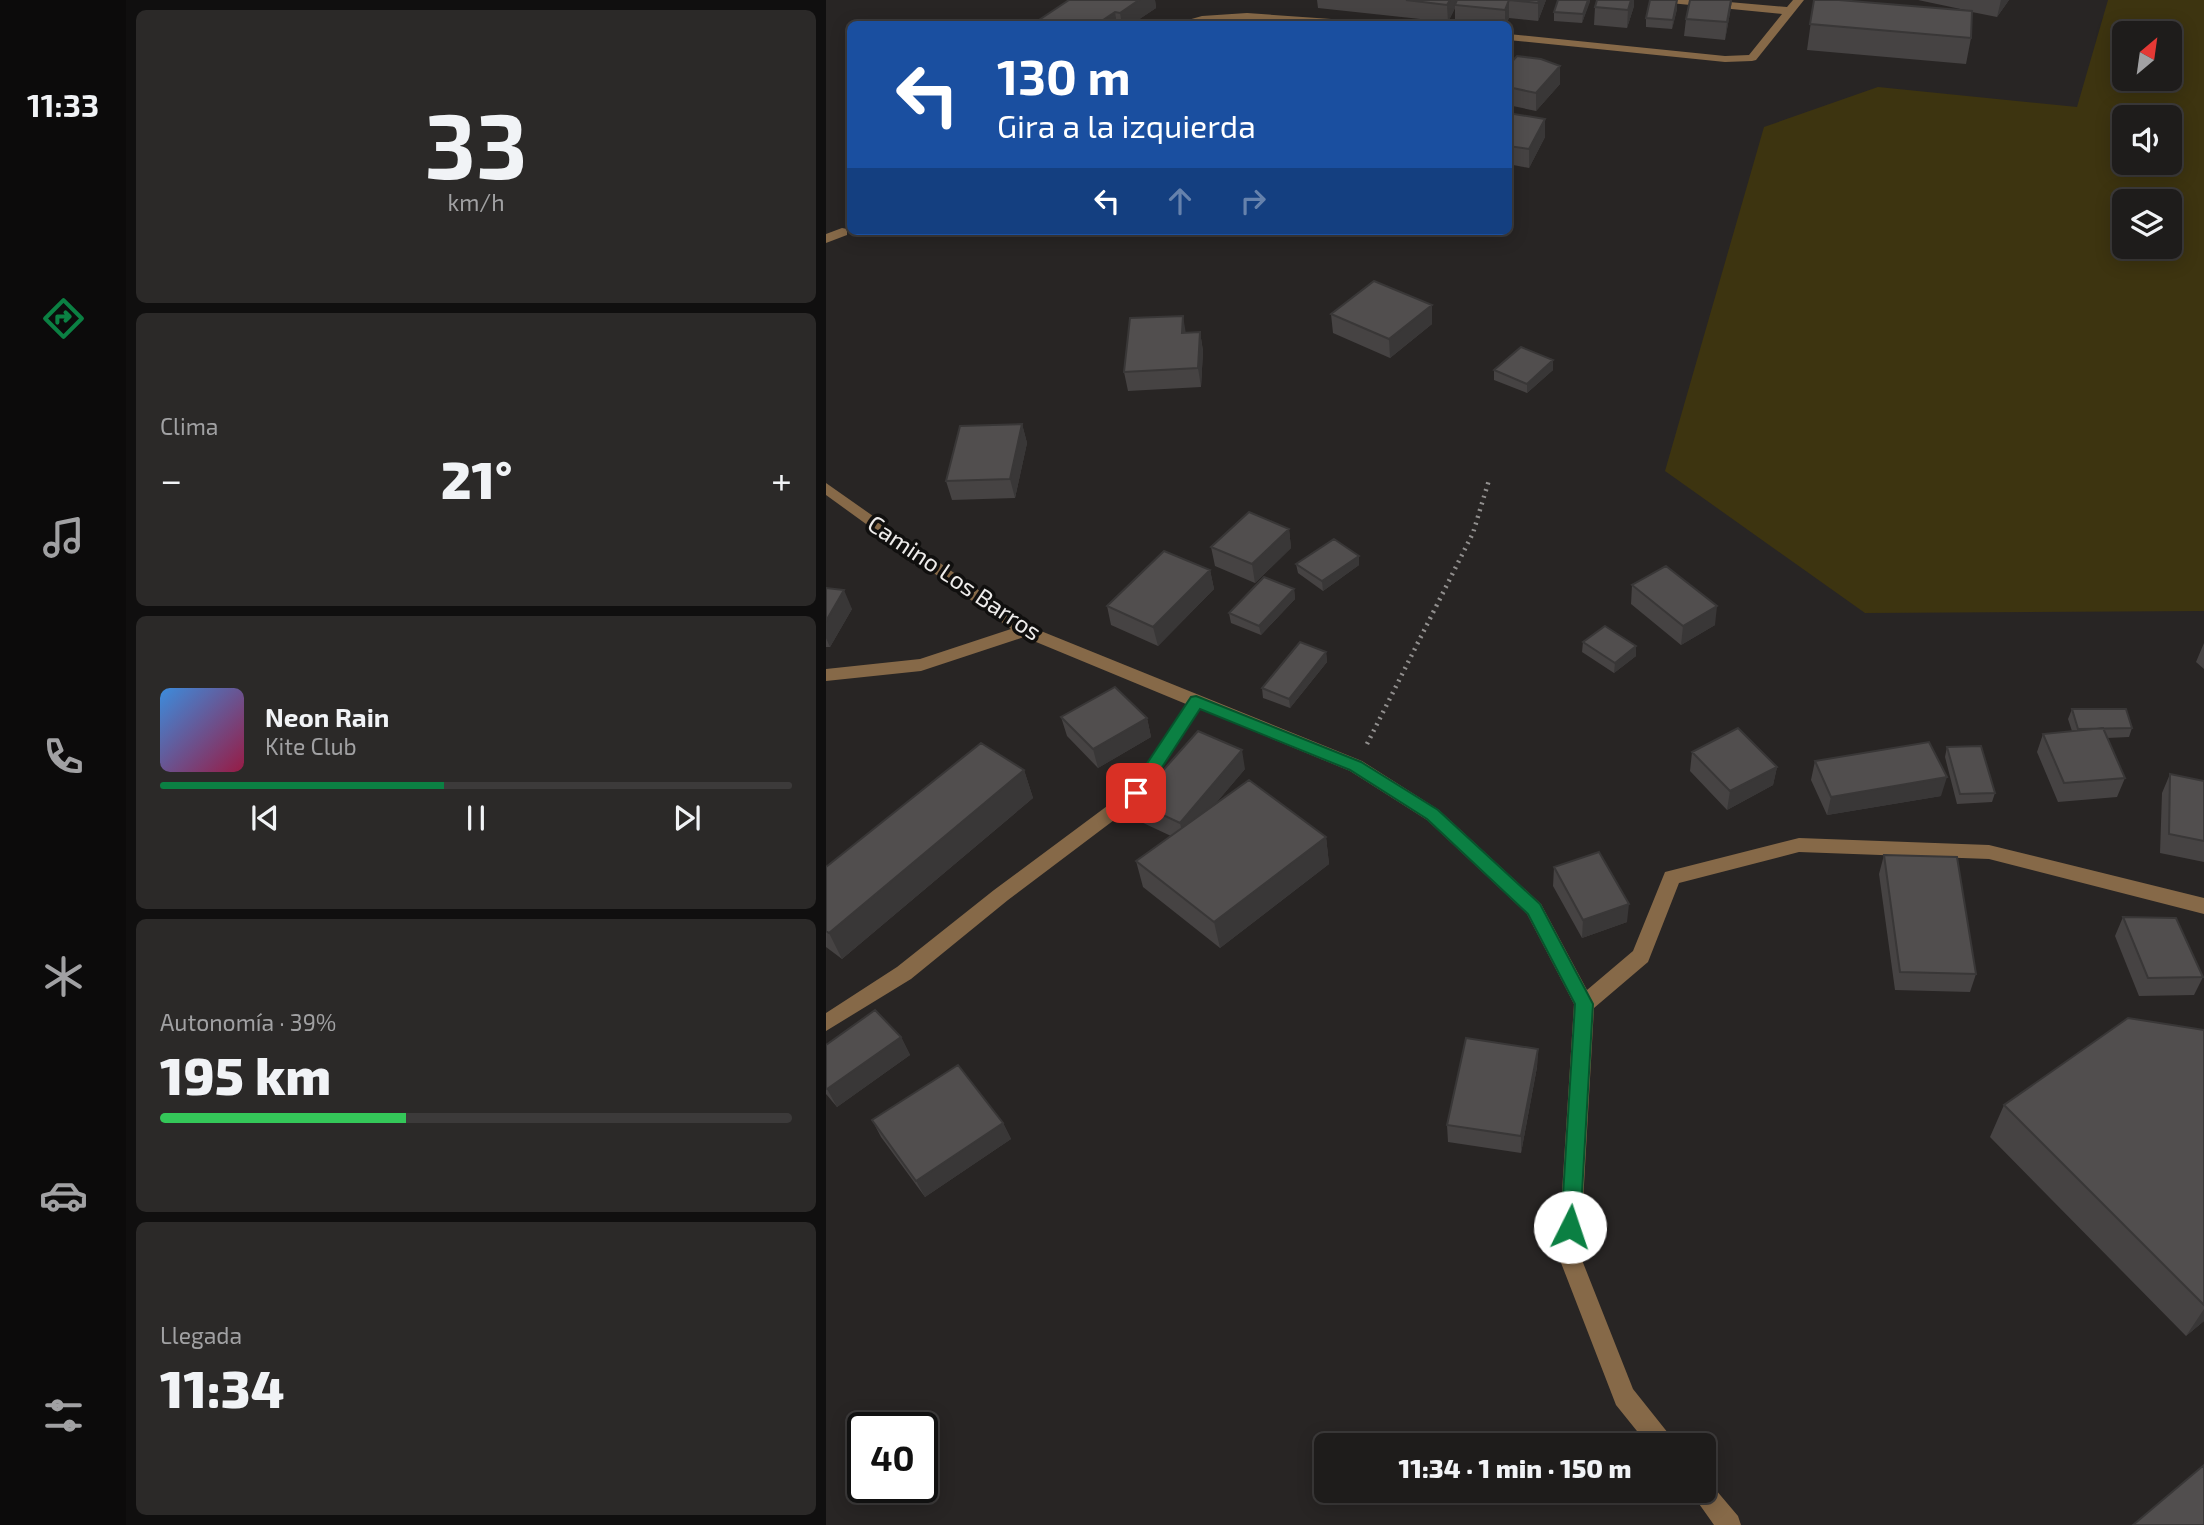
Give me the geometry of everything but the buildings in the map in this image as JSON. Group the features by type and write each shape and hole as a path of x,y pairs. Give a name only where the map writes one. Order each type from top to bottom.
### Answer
{"street":[{"path":"1670,0 1791,11"},
{"path":"1512,37 1725,59 1752,58 1799,0"},
{"path":"1194,21 1208,18 1272,18 1316,21"},
{"path":"826,239 842,232"},
{"name":"Camino Los Barros","path":"826,488 1025,631 1356,766 1433,815 1534,909 1584,1004"},
{"path":"826,675 920,665 1025,631"},
{"path":"826,1023 904,974 1001,895 1136,793 1196,701"},
{"path":"1653,1433 1624,1397 1569,1255 1584,1004 1642,957 1672,877 1799,845 1989,852 2204,906"},
{"path":"1712,1503 1730,1525"}],"path":[{"path":"1356,766 1473,533 1489,480"}],"shaded area":[{"path":"2108,0 2204,0 2204,611 1865,613 1665,471 1764,127 1878,87 2077,107"}],"route":[{"path":"1136,793 1196,701 1356,766 1433,815 1534,909 1584,1004 1570,1227"}]}
